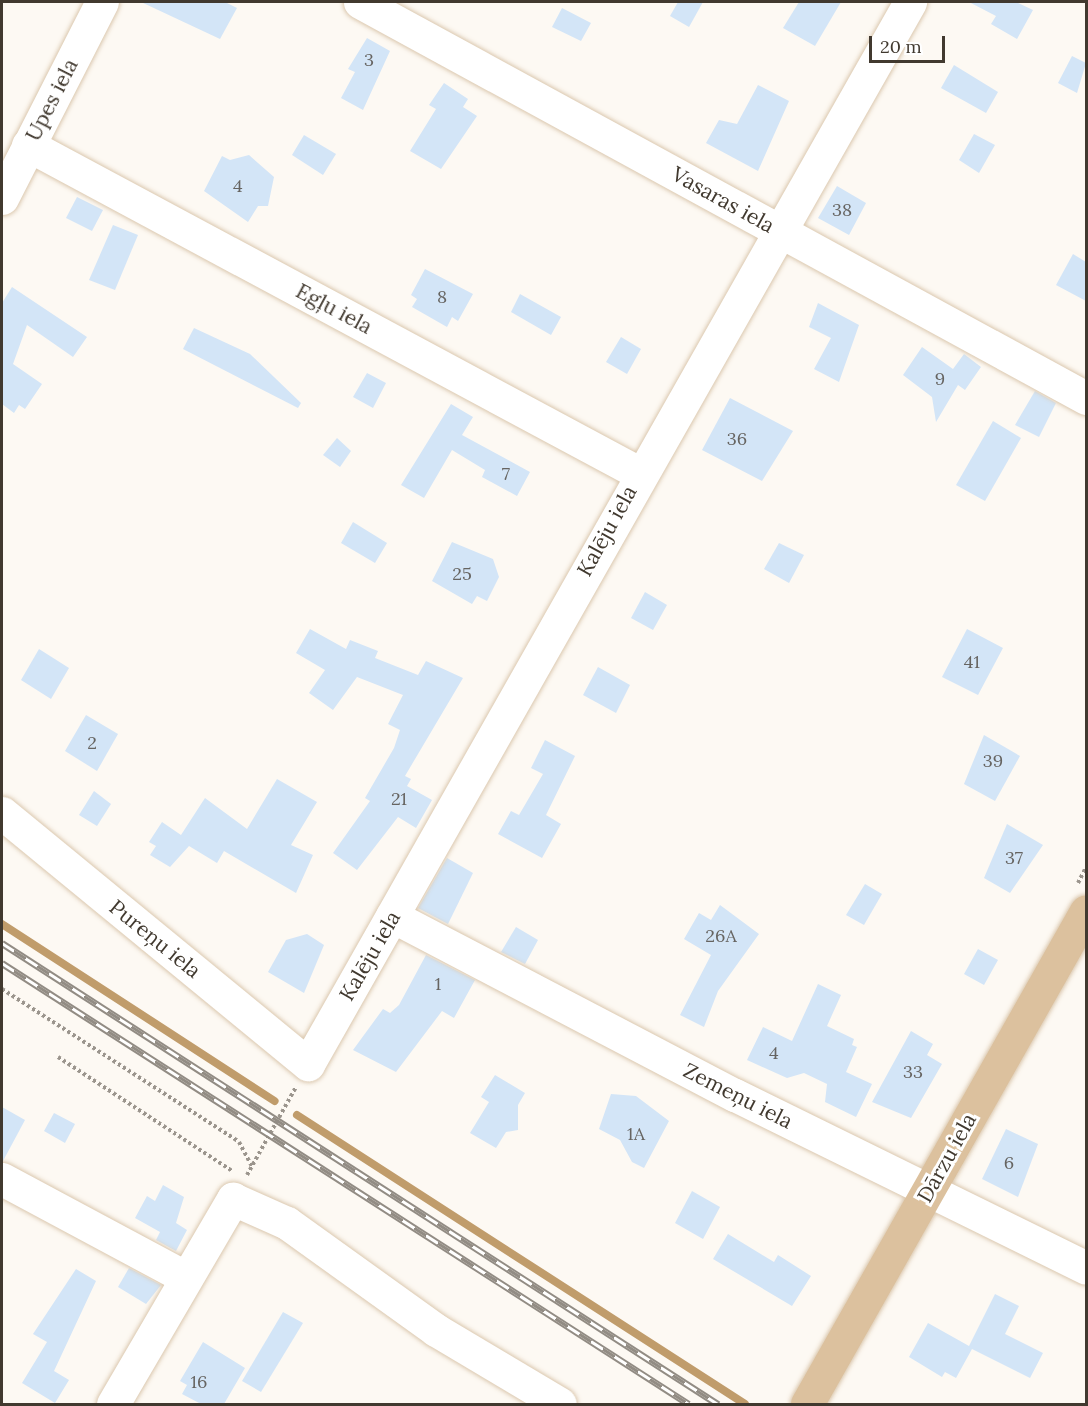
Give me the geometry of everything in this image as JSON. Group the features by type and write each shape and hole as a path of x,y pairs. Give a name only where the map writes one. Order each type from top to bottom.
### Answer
{"main road":[{"name":"Dārzu iela","path":"807,1404 1086,911"}],"street":[{"name":"Upes iela","path":"2,198 102,2"},
{"name":"Vasaras iela","path":"360,2 1086,398"},
{"name":"Kalēju iela","path":"308,1064 639,473 910,2"},
{"name":"Egļu iela","path":"28,145 639,473"},
{"name":"Pureņu iela","path":"2,813 308,1064"},
{"name":"Zemeņu iela","path":"392,916 928,1192 1086,1268"},
{"path":"2,1179 185,1277"},
{"path":"113,1404 185,1277 238,1191 287,1223 436,1330 560,1404"}],"path":[{"path":"2,989 238,1142 252,1166"},
{"path":"58,1057 222,1159 238,1191"},
{"path":"238,1191 308,1064"}],"building":[{"path":"141,2 225,2 237,8 220,39"},
{"path":"678,2 703,2 689,27 670,16"},
{"path":"799,2 841,2 815,46 783,28"},
{"path":"969,2 1016,2 1033,10 1017,39 991,24 996,16"},
{"path":"562,8 591,23 581,41 552,27"},
{"path":"367,38 390,51 363,110 341,98 355,72 348,69"},
{"path":"1072,56 1086,63 1077,93 1058,83"},
{"path":"954,65 998,92 986,113 941,88"},
{"path":"444,83 468,99 463,107 477,116 441,169 410,151 436,109 429,105"},
{"path":"758,85 789,101 758,171 706,143 719,120 737,124"},
{"path":"974,134 995,145 979,173 959,160"},
{"path":"304,135 336,154 323,175 292,155"},
{"path":"249,155 274,177 268,206 258,206 248,222 204,191 222,156 230,160"},
{"path":"837,186 866,203 849,235 818,218"},
{"path":"77,197 103,210 92,231 66,218"},
{"path":"113,225 138,235 115,290 89,280"},
{"path":"1073,254 1086,262 1086,301 1056,285"},
{"path":"425,269 473,294 458,321 452,317 447,327 412,307 417,299 411,295"},
{"path":"12,287 87,337 73,357 27,325 13,364 42,384 25,409 19,405 14,413 2,404 2,303"},
{"path":"520,294 561,317 551,335 511,312"},
{"path":"818,303 859,325 839,382 814,369 831,338 809,327"},
{"path":"194,328 250,354 301,403 298,408 183,349"},
{"path":"621,337 641,349 627,374 606,362"},
{"path":"922,347 953,369 964,354 981,367 965,390 958,385 936,422 932,397 903,375"},
{"path":"367,373 386,383 373,408 353,397"},
{"path":"1035,391 1056,403 1039,437 1015,425"},
{"path":"730,398 793,431 762,481 702,450"},
{"path":"451,404 473,417 462,435 530,472 517,496 482,477 485,470 452,450 424,498 401,485"},
{"path":"993,421 1021,438 985,501 956,485"},
{"path":"337,438 351,451 340,467 323,455"},
{"path":"353,522 387,543 375,563 341,543"},
{"path":"452,542 493,559 499,577 487,601 477,596 472,604 432,581"},
{"path":"779,543 804,555 789,583 764,569"},
{"path":"645,592 667,605 653,630 631,618"},
{"path":"310,629 346,649 350,640 378,651 375,658 418,675 426,661 463,678 405,776 411,779 407,786 432,800 416,828 398,817 357,870 333,853 370,801 365,798 394,748 400,730 388,724 403,695 357,677 333,710 309,693 325,670 296,653"},
{"path":"967,629 1003,648 978,695 942,677"},
{"path":"39,649 69,668 51,699 21,680"},
{"path":"598,667 630,685 616,713 583,695"},
{"path":"86,715 118,734 97,771 65,751"},
{"path":"984,735 1020,756 995,801 964,784"},
{"path":"545,740 575,756 546,815 561,824 542,858 498,834 511,811 519,815 543,774 531,768"},
{"path":"277,779 317,802 291,845 313,855 296,893 224,851 217,863 189,846 170,867 150,855 156,846 149,842 162,822 181,835 205,798 247,829"},
{"path":"94,791 111,804 97,826 79,815"},
{"path":"1007,824 1043,845 1010,893 984,878"},
{"path":"447,858 473,873 448,924 418,908"},
{"path":"865,884 882,894 864,925 846,915"},
{"path":"720,905 759,934 718,991 704,1027 680,1015 711,955 684,939 699,913 711,920"},
{"path":"516,927 538,940 525,964 501,952"},
{"path":"307,934 324,945 304,993 268,972 286,940"},
{"path":"978,949 998,960 984,985 964,974"},
{"path":"426,955 475,980 454,1018 442,1011 396,1072 353,1050 383,1009 390,1013 399,1005"},
{"path":"818,984 841,995 827,1026 854,1039 852,1045 857,1047 846,1072 872,1084 856,1117 825,1102 827,1084 804,1073 787,1078 747,1060 763,1027 792,1041"},
{"path":"911,1031 933,1044 927,1055 942,1064 911,1118 872,1102"},
{"path":"495,1075 525,1093 518,1105 518,1130 506,1132 496,1148 470,1133 489,1102 481,1097"},
{"path":"611,1094 636,1096 669,1121 644,1168 632,1162 620,1140 599,1129"},
{"path":"2,1107 25,1120 3,1161 2,1160"},
{"path":"54,1113 75,1124 65,1143 44,1131"},
{"path":"1006,1129 1038,1144 1018,1197 982,1179"},
{"path":"163,1185 184,1197 176,1223 187,1230 176,1251 156,1240 160,1232 135,1218 147,1196 155,1201"},
{"path":"692,1191 720,1207 703,1239 675,1223"},
{"path":"728,1234 774,1262 778,1255 811,1276 792,1306 713,1259"},
{"path":"129,1268 161,1285 146,1304 118,1287"},
{"path":"76,1269 96,1281 54,1371 69,1380 55,1403 22,1383 47,1342 33,1334"},
{"path":"995,1294 1019,1306 1005,1334 1043,1353 1030,1378 972,1349 956,1378 945,1372 942,1377 909,1357 928,1323 969,1346"},
{"path":"283,1312 303,1323 261,1392 242,1381"},
{"path":"203,1342 245,1368 224,1404 201,1404 182,1394 187,1385 180,1381"}],"waterway":[{"path":"2,924 275,1101"},
{"path":"297,1115 745,1404"}],"railway":[{"path":"2,943 718,1404"},
{"path":"2,963 689,1404"}]}
